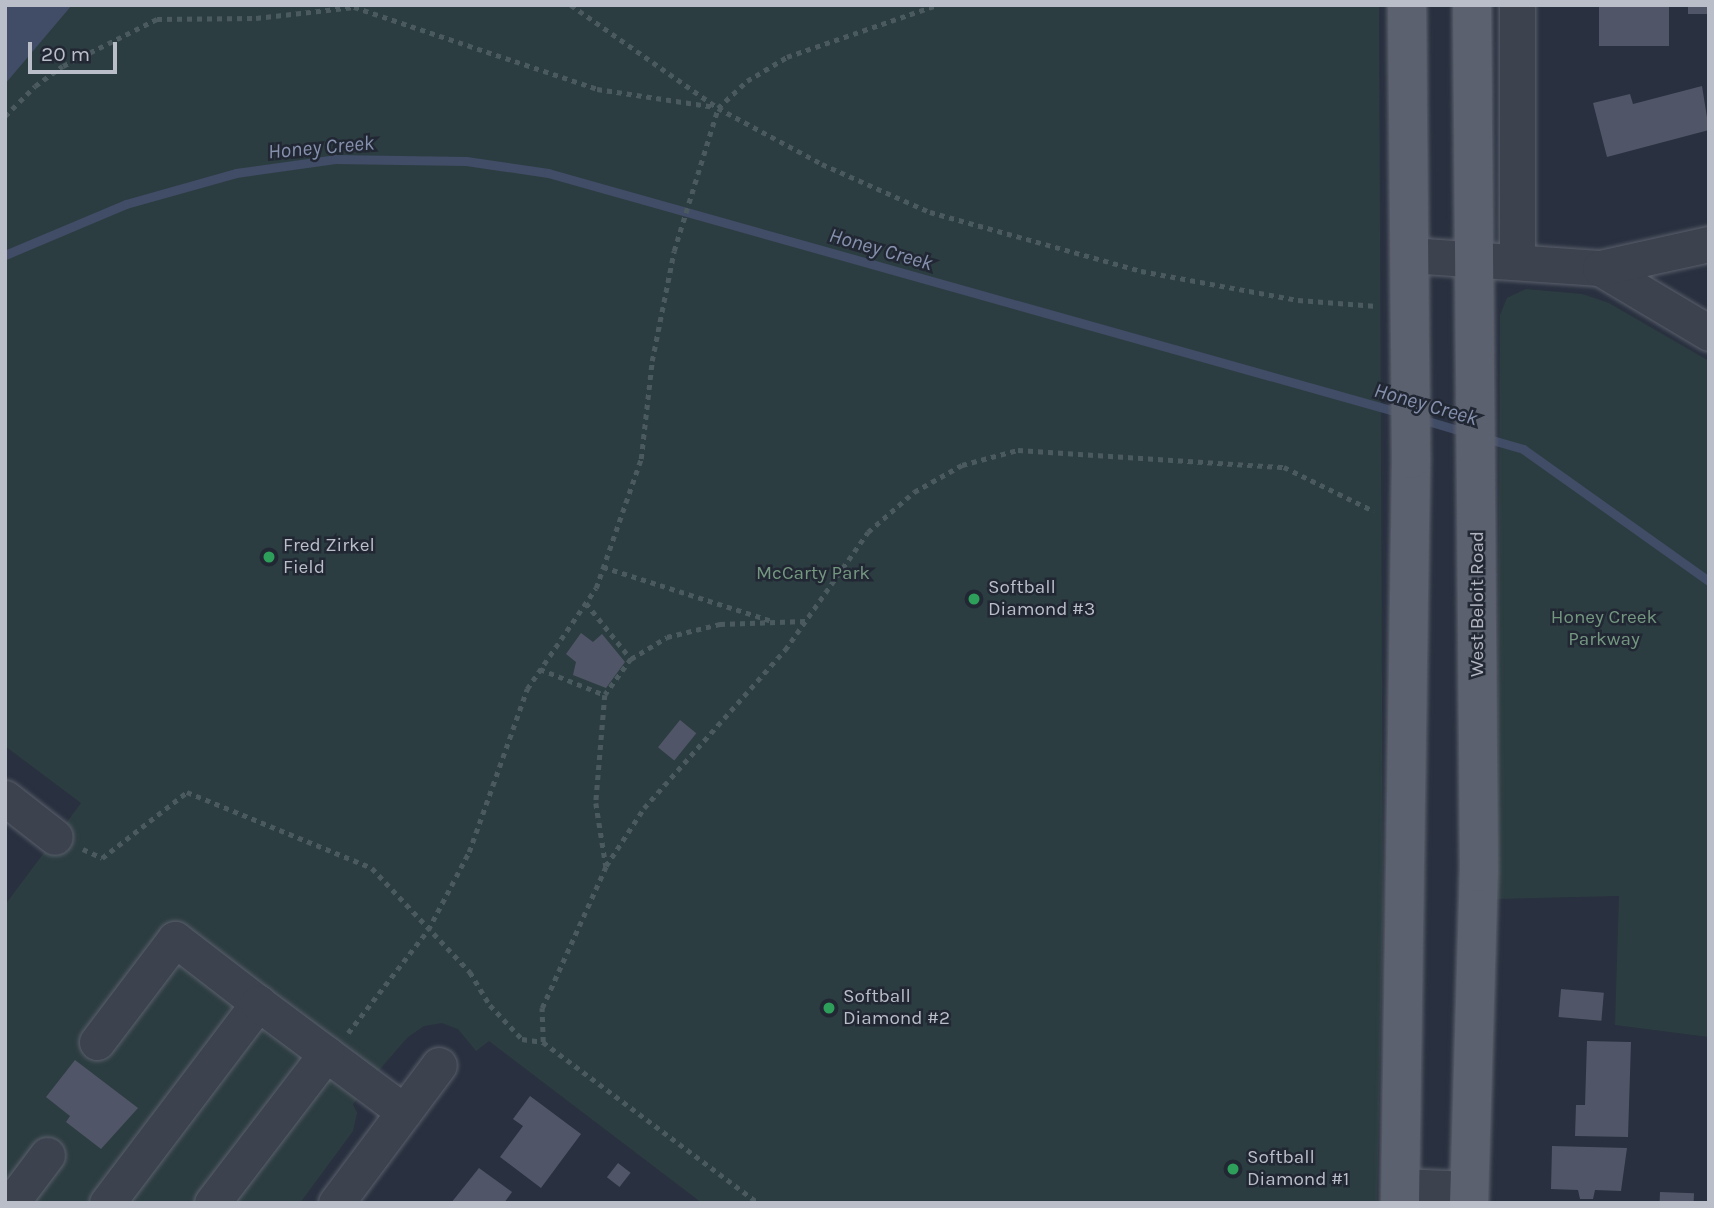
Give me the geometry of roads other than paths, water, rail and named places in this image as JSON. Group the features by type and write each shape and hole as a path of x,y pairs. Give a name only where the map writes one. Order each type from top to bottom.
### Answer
{"main road":[{"path":"1400,1195 1411,459 1407,5"},
{"name":"West Beloit Road","path":"1469,1196 1479,872 1472,5"}],"street":[{"path":"1517,5 1517,262"},
{"path":"1409,255 1600,268 1709,244"},
{"path":"1600,268 1709,332"},
{"path":"5,798 55,836"},
{"path":"97,1042 175,939 404,1112"},
{"path":"107,1203 258,1003"},
{"path":"212,1203 326,1054"},
{"path":"336,1203 439,1065"},
{"path":"11,1203 47,1155"},
{"path":"1400,1195 1469,1196"}],"water":[{"path":"5,5 72,5 5,84"}],"waterway":[{"name":"Honey Creek","path":"5,255 126,204 236,173 335,159 466,161 548,173 1401,413"},
{"name":"Honey Creek","path":"1421,419 1468,433"},
{"name":"Honey Creek","path":"1485,438 1523,449 1709,581"}],"place":[{"name":"Fred Zirkel Field","path":"269,557"},
{"name":"Softball Diamond #3","path":"974,599"},
{"name":"Softball Diamond #2","path":"829,1008"},
{"name":"Softball Diamond #1","path":"1233,1169"}],"park label":[{"name":"McCarty Park","path":"813,574"},
{"name":"Honey Creek Parkway","path":"1604,629"}]}
